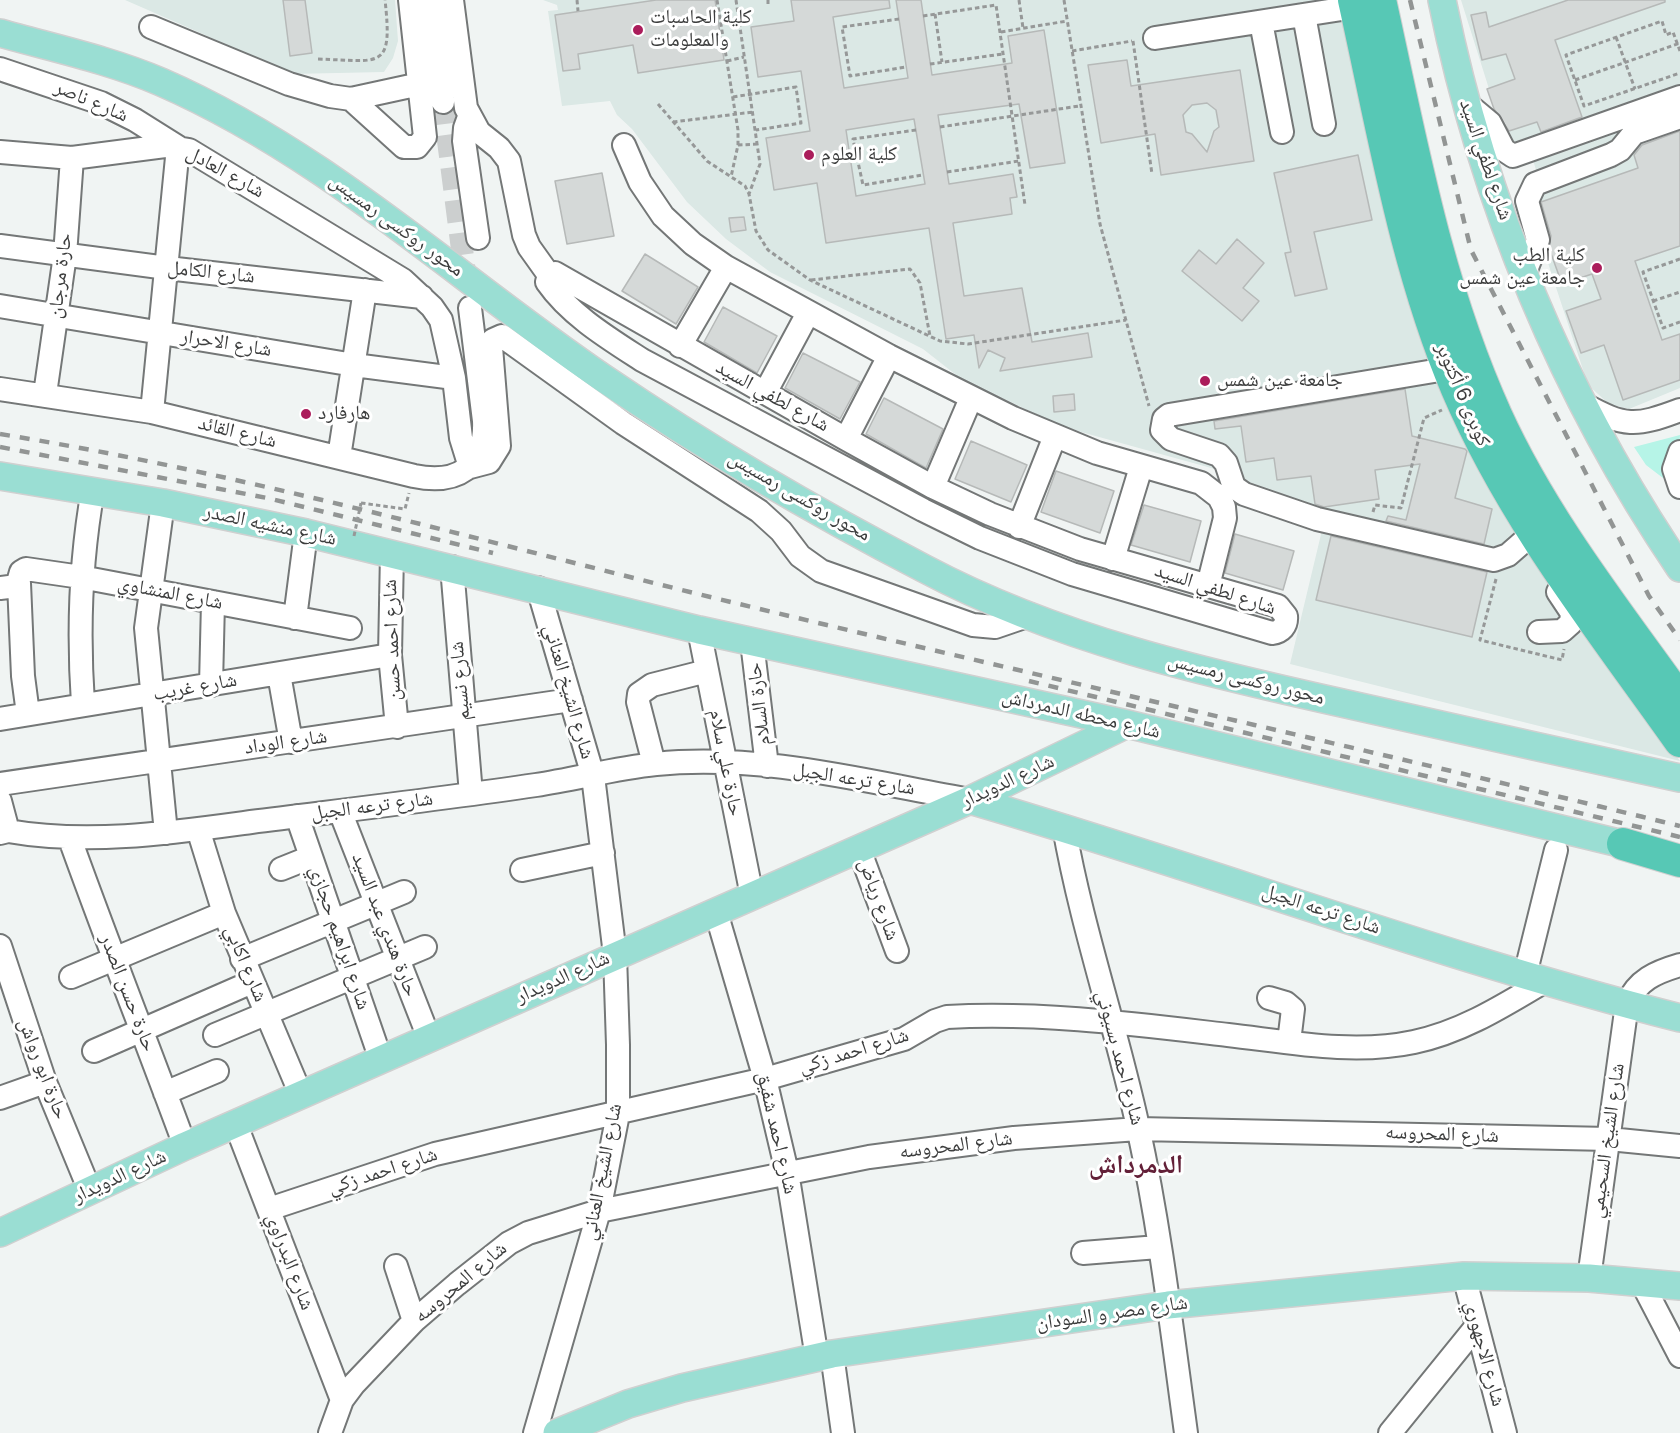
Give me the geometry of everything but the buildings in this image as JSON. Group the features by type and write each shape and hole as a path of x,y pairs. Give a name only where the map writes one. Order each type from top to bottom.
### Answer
{"highway":[{"name":"كوبرى 6 أكتوبر","path":"1380,0 1441,266 1480,380 1514,453 1550,514 1680,700"},
{"name":"كوبرى 6 أكتوبر","path":"1345,3 1416,272 1457,389 1493,464 1535,535 1680,741"},
{"path":"1623,844 1680,861"}],"main road":[{"name":"شارع لطفي السيد","path":"1442,0 1466,103 1524,275 1583,404 1650,522 1680,568"},
{"name":"محور روكسى رمسيس","path":"0,33 158,81 274,141 335,180 536,330 669,421 928,571 1030,615 1130,650 1224,677 1680,778"},
{"name":"شارع منشيه الصدر","path":"0,476 163,503 306,533 538,588"},
{"name":"شارع محطه الدمرداش","path":"538,588 699,630 1127,724 1623,844"},
{"name":"شارع الدويدار","path":"0,1233 185,1146 970,800 1127,724"},
{"name":"شارع ترعه الجبل","path":"970,800 1064,827 1535,978 1680,1018"},
{"name":"شارع مصر و السودان","path":"557,1433 628,1404 682,1388 825,1356 1168,1305 1464,1276 1589,1278 1680,1286"}],"street":[{"path":"351,99 404,147 417,147 425,137 410,0"},
{"path":"430,0 443,102"},
{"name":"شارع لطفي السيد","path":"452,0 464,99 470,117 479,132 499,148 508,161 524,235 549,275 547,282 549,286 582,318 642,360 951,525 1041,563 1105,584 1272,633 1280,631 1285,624 1286,616 1278,606 1113,559 1019,527 933,487 680,346 559,274 549,275"},
{"path":"1144,39 1304,15 1345,3 1409,291 1434,371 1450,407 1524,541 1569,609 1572,618 1569,627 1562,632 1539,632"},
{"path":"1304,15 1324,124"},
{"path":"1261,22 1282,132"},
{"path":"152,27 289,84 330,96 351,99 420,84"},
{"name":"شارع ناصر","path":"0,69 101,103 178,147"},
{"path":"1466,103 1490,123 1504,150 1513,156 1680,97"},
{"path":"470,117 464,136 478,238"},
{"path":"1524,275 1538,240 1527,201 1535,184 1611,155 1620,150 1634,133 1680,117"},
{"path":"624,145 640,182 663,216 693,244 726,267 808,313 971,398 1055,436 1142,467 1201,483 1219,497 1224,507 1225,518 1208,586"},
{"path":"152,412 178,147"},
{"name":"شارع العادل","path":"0,152 72,158 178,147 201,156 398,277 422,297 441,320 454,378 461,438 470,467"},
{"name":"حارة مرجان","path":"45,394 65,255 72,158"},
{"name":"شارع الكامل","path":"0,246 167,268 422,297"},
{"path":"680,346 726,267"},
{"path":"339,457 365,290"},
{"name":"شارع الاحرار","path":"0,306 354,365 454,378"},
{"path":"470,308 484,430 481,448 470,467"},
{"path":"765,393 808,313"},
{"name":"شارع القائد","path":"0,389 152,412 435,480 455,476 470,467 489,462 499,446 491,347 495,338 502,336 623,423 759,512 781,531 800,556 821,572 973,625 995,627 1030,615"},
{"path":"846,439 889,356"},
{"path":"1434,371 1169,415 1162,424 1166,435 1171,439 1215,453 1223,459 1232,483 1239,492 1317,519 1485,558 1501,558 1524,541"},
{"path":"933,487 971,398"},
{"path":"1583,404 1613,420 1635,423 1647,423 1680,410"},
{"path":"1019,527 1055,436"},
{"path":"1680,452 1674,469 1680,487"},
{"path":"1113,559 1142,467"},
{"path":"83,704 79,642 81,577 93,490"},
{"path":"163,503 146,628 166,833"},
{"path":"295,618 306,533"},
{"name":"شارع احمد حسن","path":"392,554 390,655 397,727"},
{"name":"شارع نسيم","path":"452,567 471,794"},
{"name":"شارع المنشاوي","path":"9,586 26,569 81,577 350,628"},
{"path":"9,586 28,714"},
{"name":"شارع الشيخ العناني","path":"535,1433 599,1211 618,1114 615,955 593,776 538,588"},
{"path":"212,685 213,602"},
{"name":"حارة علي سلام","path":"699,630 723,762 752,896"},
{"name":"حارة السلام","path":"752,642 767,766"},
{"name":"شارع غريب","path":"0,719 390,655"},
{"path":"654,764 638,702 639,694 644,688 652,685 707,671"},
{"path":"279,674 291,742"},
{"name":"شارع الوداد","path":"0,784 571,700"},
{"name":"شارع ترعه الجبل","path":"4,832 70,839 166,833 471,794 593,776 654,764 723,762 767,766 970,800"},
{"path":"0,801 4,832"},
{"name":"حارة هندي عبد السيد","path":"340,811 429,1038"},
{"name":"شارع ابراهيم حجازي","path":"297,816 381,1060"},
{"name":"شارع احمد بسيوني","path":"1064,827 1085,929 1113,1021 1138,1129 1168,1305 1186,1433"},
{"name":"شارع اكابي","path":"198,829 224,913 301,1095"},
{"name":"حارة حسن الصدر","path":"70,839 113,959 143,1030 185,1146"},
{"name":"شارع رياض","path":"859,849 897,951"},
{"path":"1535,978 1556,850"},
{"path":"522,870 603,853"},
{"path":"281,869 311,857"},
{"path":"242,959 404,892"},
{"name":"شارع احمد شفيق","path":"716,912 765,1079 843,1433"},
{"path":"71,977 224,913"},
{"name":"حارة ابو رواش","path":"0,945 9,1007 45,1082 90,1191"},
{"path":"215,1035 425,947"},
{"path":"1627,1004 1632,992 1648,976 1680,965"},
{"name":"شارع احمد زكي","path":"268,1209 435,1154 765,1079 904,1039 935,1021 948,1017 1040,1015 1363,1048 1414,1042 1485,1016 1535,978"},
{"path":"94,1051 252,982"},
{"path":"1269,998 1286,1003 1293,1009 1289,1042"},
{"name":"شارع الشيخ السحيمي","path":"1589,1278 1627,1004"},
{"path":"165,1093 217,1071"},
{"path":"0,1098 45,1082"},
{"name":"شارع البدراوي","path":"236,1125 342,1400"},
{"name":"شارع المحروسه","path":"330,1433 342,1400 414,1322 509,1243 528,1233 599,1211 869,1157 1014,1138 1138,1129 1609,1140 1680,1146"},
{"path":"1083,1253 1158,1247"},
{"path":"396,1266 414,1322"},
{"name":"شارع الاجهوري","path":"1464,1276 1506,1433"},
{"path":"1642,1283 1680,1356"},
{"path":"1390,1433 1476,1327"}],"path":[{"path":"318,59 378,58 387,49 389,36 385,0"},
{"path":"577,0 578,12"},
{"path":"717,0 733,97 738,146 731,177"},
{"path":"736,0 759,144 759,173 749,194"},
{"path":"1018,0 1023,28"},
{"path":"1064,0 1079,106 1100,224 1148,405 1162,424"},
{"path":"923,16 996,5 1025,205"},
{"path":"935,14 942,62"},
{"path":"899,19 842,27 850,76 906,67"},
{"path":"1000,32 1067,21"},
{"path":"1680,51 1674,32 1666,35 1662,21 1566,55 1584,106 1680,73"},
{"path":"1616,37 1643,111"},
{"path":"1072,51 1144,39 1152,174"},
{"path":"1575,80 1679,43"},
{"path":"930,64 1003,54"},
{"path":"727,61 744,57"},
{"path":"733,97 796,87 801,123 756,130"},
{"path":"658,104 707,161 745,186 749,194 756,231 761,240 781,261 810,280 930,336 950,344 968,344 1125,320"},
{"path":"940,127 1079,106"},
{"path":"673,122 753,112"},
{"path":"916,130 853,139 862,185 923,175"},
{"path":"738,146 759,144"},
{"path":"947,172 1018,161"},
{"path":"1680,259 1643,272 1663,328 1680,322"},
{"path":"810,280 910,269 920,283 930,336"},
{"path":"1653,301 1680,291"},
{"path":"1370,531 1375,505 1401,508 1424,418 1450,407"},
{"path":"354,536 361,503 405,509"},
{"path":"1501,558 1480,640 1562,660 1569,627"}],"shaded area":[{"path":"125,0 395,0 398,41 393,58 384,72 291,74 279,71"},
{"name":"جامعة عين شمس","path":"543,0 1343,0 1534,556 1680,761 1290,664 1323,526 1222,471 1063,427 960,378 923,349 770,272 726,239 687,202 632,129 617,115 610,101 562,106 548,11 558,10 557,5"},
{"path":"1461,0 1680,0 1680,388 1629,409 1609,404 1588,385 1530,208 1542,190 1527,140 1507,146"}],"green space":[{"path":"1680,435 1678,446 1666,466 1663,478 1646,465 1634,447"}],"tunnel":[{"path":"443,102 467,288"}],"railway":[{"path":"1410,0 1471,250 1649,596 1680,640"},
{"path":"0,434 93,450 277,489 735,603 1680,826"},
{"path":"0,447 267,498 493,553"},
{"path":"1029,681 1680,837"}],"place":[{"name":"كلية الحاسبات والمعلومات","path":"638,30"},
{"name":"كلية العلوم","path":"809,155"},
{"name":"كلية الطب جامعة عين شمس","path":"1597,268"},
{"name":"جامعة عين شمس","path":"1205,381"},
{"name":"هارفارد","path":"306,414"}],"district":[{"name":"الدمرداش","path":"1136,1166"}]}
